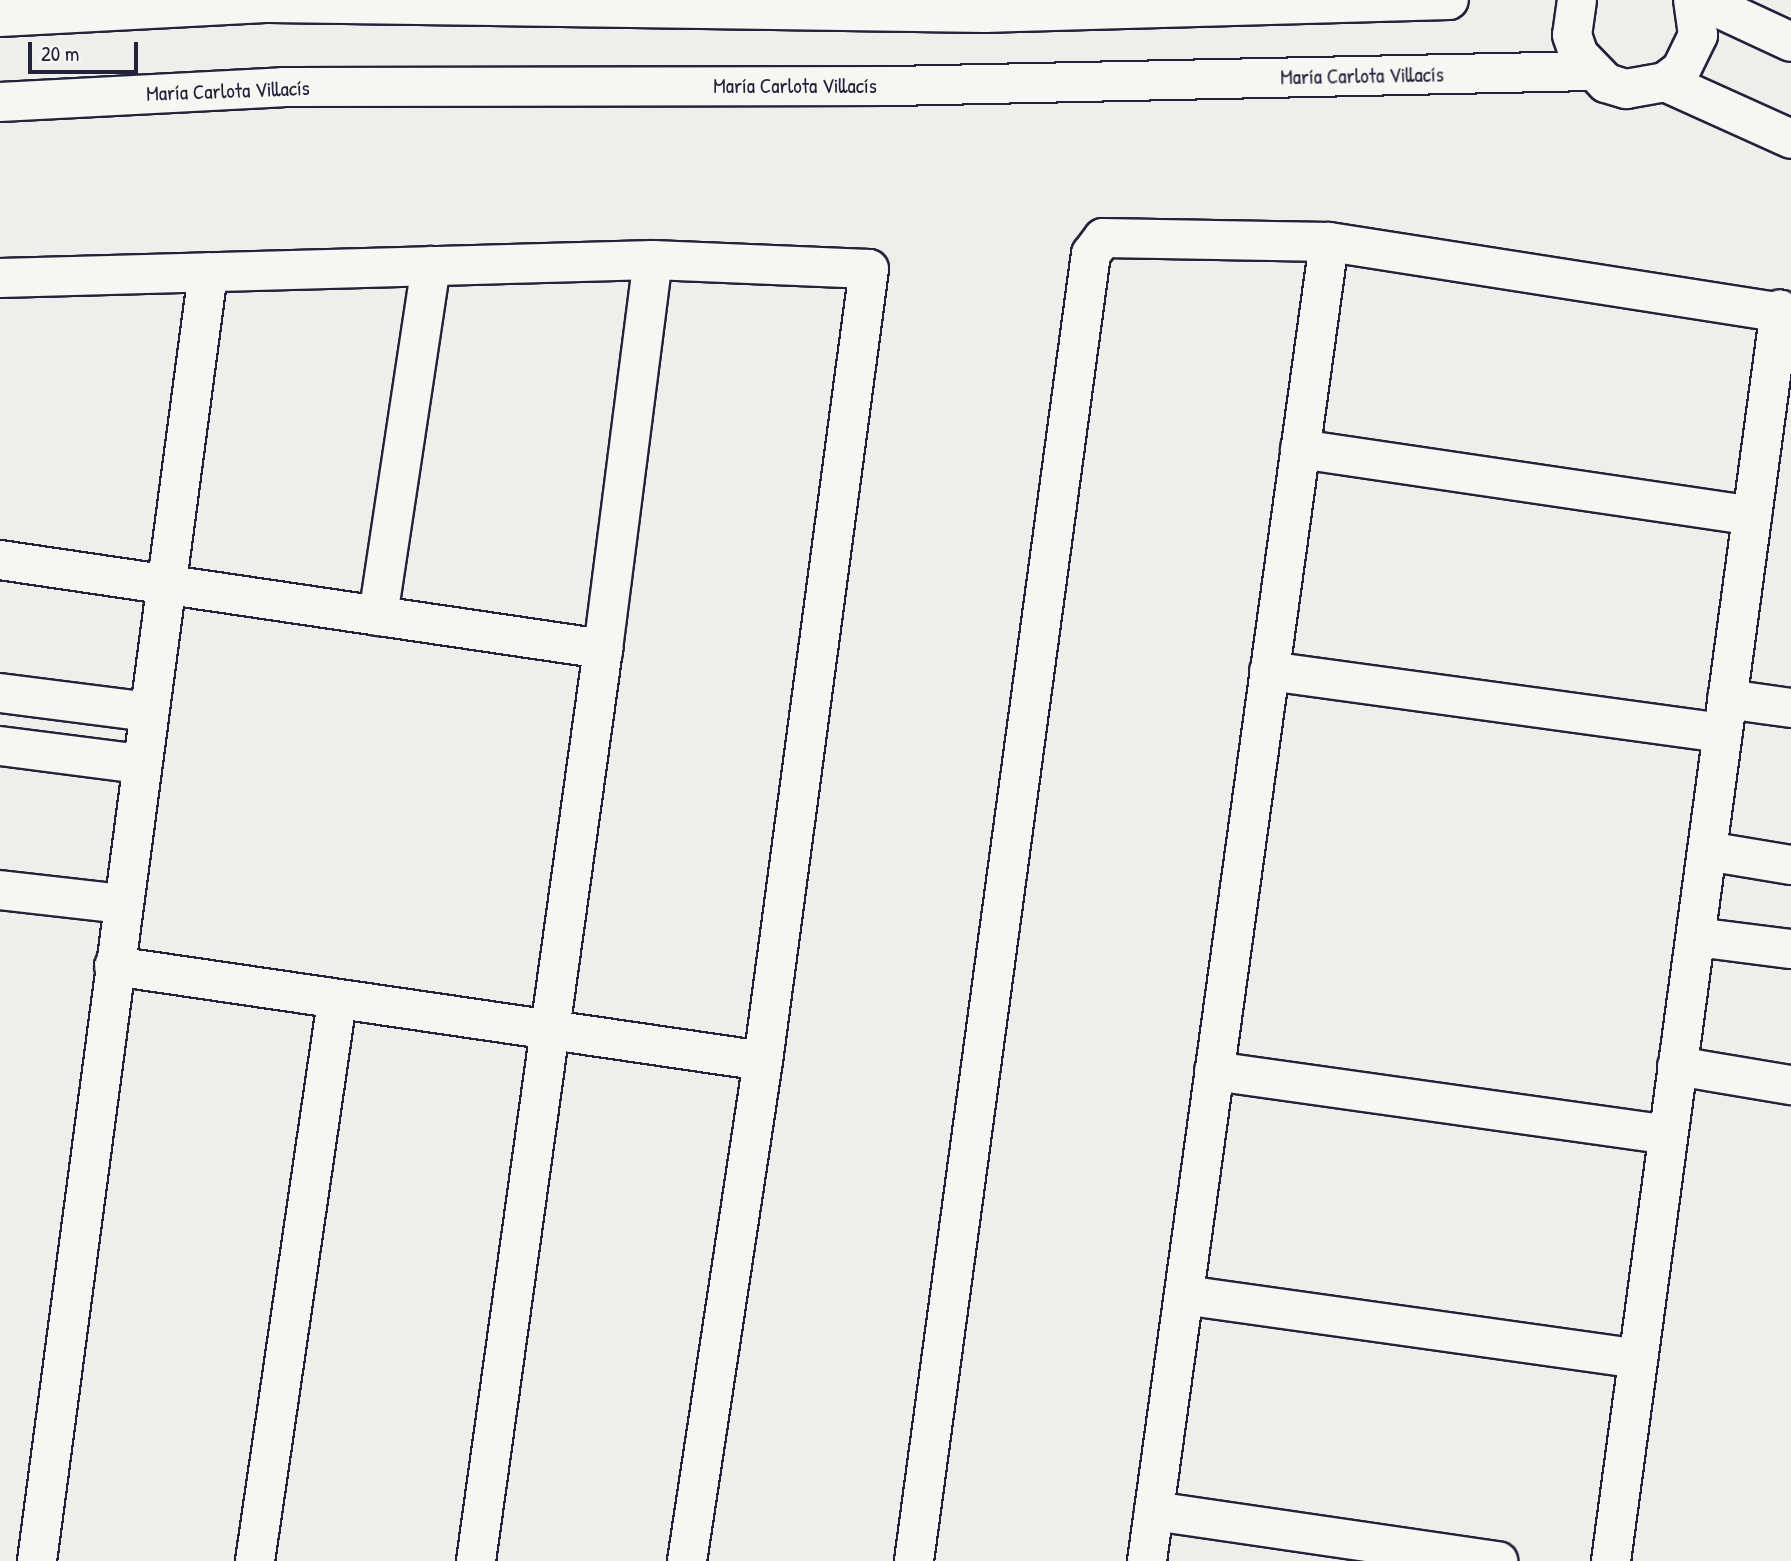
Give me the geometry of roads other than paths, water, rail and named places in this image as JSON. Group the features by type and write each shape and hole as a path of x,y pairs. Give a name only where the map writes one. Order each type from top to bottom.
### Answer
{"street":[{"path":"0,17 270,3 982,7 1449,0"},
{"path":"1577,0 1572,36 1590,71 1606,83 1626,89 1664,82 1791,138"},
{"path":"1664,82 1692,54 1699,15 1693,0"},
{"path":"1701,0 1791,42"},
{"name":"María Carlota Villacís","path":"0,102 284,88 892,86 1590,71"},
{"path":"914,1561 1091,254 1103,238 1328,242 1785,312 1752,516 1611,1561"},
{"path":"1147,1561 1328,242"},
{"path":"476,1561 603,649 653,260"},
{"path":"0,278 653,260 869,270 763,1061 687,1561"},
{"path":"378,615 431,266"},
{"path":"37,1561 122,904 208,272"},
{"path":"1300,449 1752,516"},
{"path":"0,560 603,649"},
{"path":"1269,671 1725,716 1791,708"},
{"path":"2,704 148,712"},
{"path":"0,746 141,764"},
{"path":"1707,851 1791,864"},
{"path":"0,890 122,904"},
{"path":"1696,937 1791,949"},
{"path":"114,966 337,1001 763,1061"},
{"path":"255,1561 337,1001"},
{"path":"1677,1066 1791,1085"},
{"path":"1214,1071 1668,1135"},
{"path":"1184,1295 1638,1359"},
{"path":"1154,1511 1498,1561"}]}
